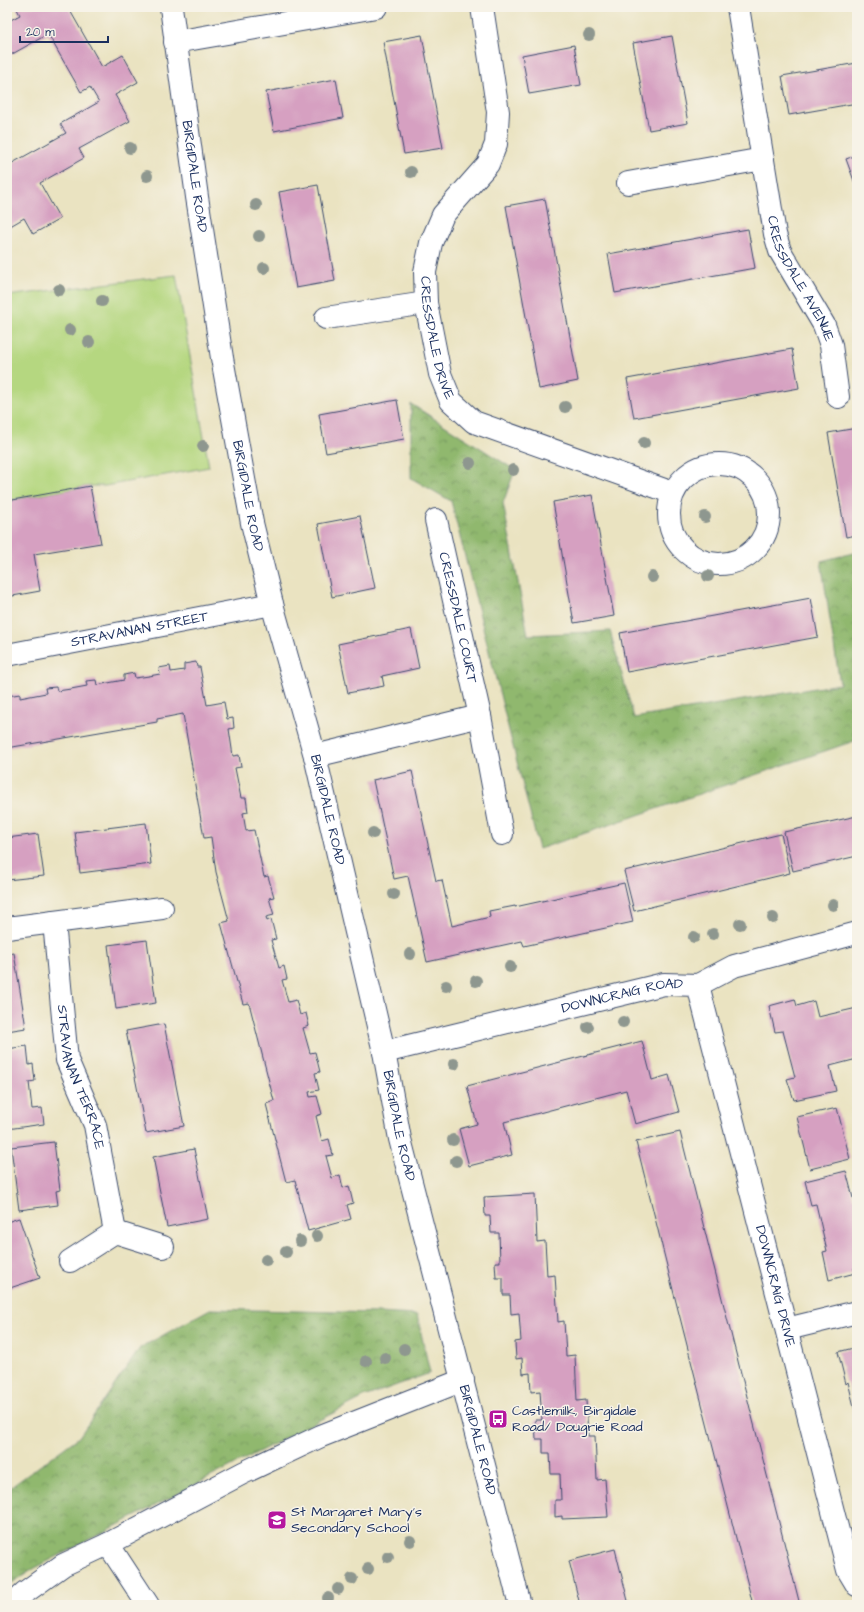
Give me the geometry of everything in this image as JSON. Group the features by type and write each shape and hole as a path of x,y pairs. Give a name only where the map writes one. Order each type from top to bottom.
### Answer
{"street":[{"name":"BIRGIDALE ROAD","path":"171,7 197,197 222,358 252,523 272,604 315,756 384,1052 400,1139 520,1605"},
{"path":"175,42 376,7"},
{"name":"CRESSDALE DRIVE","path":"482,7 498,112 496,144 488,164 443,215 431,243 425,272 426,303 440,374 451,401 474,422 673,493"},
{"name":"CRESSDALE AVENUE","path":"738,7 775,234 780,251 824,326 831,345 838,397"},
{"path":"628,183 763,159"},
{"path":"326,318 426,303"},
{"path":"708,465 732,465 748,473 762,487 769,503 770,520 765,537 757,548 744,559 720,565 703,562 692,557 679,545 671,530 669,510 673,493 679,484 692,472 708,465"},
{"name":"CRESSDALE COURT","path":"436,520 480,716 502,834"},
{"name":"STRAVANAN STREET","path":"7,655 272,604"},
{"path":"315,756 480,716"},
{"path":"7,928 162,908"},
{"name":"STRAVANAN TERRACE","path":"54,922 67,1060 95,1125 115,1232"},
{"name":"DOWNCRAIG ROAD","path":"384,1052 664,984 698,985 734,966 857,933"},
{"name":"DOWNCRAIG DRIVE","path":"698,985 848,1570 857,1585"},
{"path":"70,1261 115,1232 162,1247"},
{"path":"787,1329 857,1312"},
{"path":"14,1600 63,1565 108,1544 243,1473 321,1436 463,1380"},
{"path":"108,1544 148,1605"}],"green space":[{"path":"176,275 209,467 105,486 90,486 7,501 7,296"},
{"path":"411,404 515,470 503,503 528,635 610,631 634,718 840,684 821,561 857,552 857,740 539,849 451,501 411,478"},
{"path":"210,1309 417,1315 430,1373 364,1397 35,1568 7,1586 7,1490 79,1437 140,1348"}],"building":[{"path":"16,7 68,7 102,67 123,55 138,82 115,95 130,121 79,149 84,158 40,183 60,219 33,234 24,218 7,228 7,166 66,133 60,124 99,102 90,87 81,92 48,34 7,57 7,22 20,15"},
{"path":"422,35 443,148 404,154 383,42"},
{"path":"672,36 688,123 649,130 633,43"},
{"path":"574,45 581,85 529,94 522,55"},
{"path":"857,63 857,103 789,115 782,76"},
{"path":"336,79 343,118 274,131 266,92"},
{"path":"857,155 857,189 846,159"},
{"path":"318,185 335,281 296,288 279,192"},
{"path":"545,199 578,381 539,389 506,206"},
{"path":"748,229 755,268 615,293 608,254"},
{"path":"792,349 799,388 634,418 627,379"},
{"path":"397,400 404,439 326,453 319,414"},
{"path":"857,428 857,535 846,537 828,433"},
{"path":"90,486 101,543 34,554 40,591 7,597 7,501"},
{"path":"592,495 614,616 574,623 553,502"},
{"path":"360,516 375,588 332,597 318,524"},
{"path":"811,598 818,637 627,672 620,633"},
{"path":"411,629 419,668 382,676 384,686 348,693 338,644"},
{"path":"196,662 197,667 200,667 207,705 224,702 227,719 233,718 234,728 229,729 233,756 239,755 241,767 235,768 241,798 246,798 248,812 243,813 246,831 254,830 264,877 268,876 274,897 269,898 274,915 266,917 267,921 271,919 276,939 271,940 279,968 284,966 287,979 282,980 288,1002 296,1000 300,1015 306,1013 309,1026 303,1028 310,1053 315,1052 320,1072 315,1073 319,1090 309,1092 310,1097 317,1096 322,1114 316,1116 322,1141 329,1139 333,1155 326,1156 332,1178 340,1175 343,1188 349,1186 353,1203 347,1205 351,1219 308,1231 295,1180 286,1182 266,1104 274,1101 249,1003 243,1004 221,923 229,921 216,872 211,837 204,838 183,714 157,719 157,722 7,748 7,696 20,694 20,698 46,693 45,688 56,687 57,691 87,686 86,681 96,680 97,685 124,680 124,675 134,673 135,678 160,674 159,668 170,666 171,672 184,670 184,664"},
{"path":"412,771 436,881 442,880 452,926 490,917 489,911 515,907 624,883 633,922 524,946 522,941 427,962 408,876 394,879 373,780"},
{"path":"857,816 857,856 793,871 784,832"},
{"path":"146,823 151,864 80,873 75,832"},
{"path":"38,834 44,876 7,880 7,838"},
{"path":"781,834 790,873 634,911 624,871"},
{"path":"147,940 156,1003 116,1009 108,945"},
{"path":"14,953 26,1028 7,1031 7,954"},
{"path":"795,999 797,1006 814,1001 818,1017 857,1008 857,1059 830,1066 836,1091 794,1100 787,1079 795,1077 783,1031 775,1032 769,1006"},
{"path":"164,1024 184,1126 146,1133 126,1031"},
{"path":"642,1041 652,1080 669,1075 679,1112 635,1124 626,1090 504,1122 512,1155 469,1166 459,1129 477,1124 467,1086"},
{"path":"27,1046 29,1065 33,1064 35,1081 29,1082 32,1109 42,1108 44,1124 7,1129 7,1049"},
{"path":"837,1108 850,1159 810,1169 797,1117"},
{"path":"680,1132 800,1605 753,1605 674,1294 636,1142"},
{"path":"54,1142 60,1190 56,1191 58,1205 19,1210 11,1147"},
{"path":"194,1149 208,1219 167,1227 153,1157"},
{"path":"846,1171 853,1198 857,1197 857,1267 854,1268 855,1273 829,1280 823,1252 827,1251 816,1204 811,1205 805,1181"},
{"path":"535,1194 537,1242 545,1241 547,1276 555,1275 558,1322 564,1321 566,1356 575,1355 577,1401 586,1400 588,1436 595,1436 597,1480 605,1479 608,1517 562,1519 562,1516 555,1517 555,1500 561,1500 560,1474 551,1474 550,1453 543,1453 543,1439 536,1439 535,1420 542,1420 540,1391 531,1392 530,1373 523,1374 522,1358 516,1359 515,1342 521,1341 519,1313 511,1314 510,1295 503,1295 503,1278 496,1278 495,1262 500,1262 499,1233 491,1233 490,1216 485,1216 484,1197"},
{"path":"19,1218 40,1278 7,1289 7,1222"},
{"path":"857,1347 856,1415 848,1382 846,1384 838,1352"},
{"path":"615,1549 629,1605 580,1605 569,1561"}],"place":[{"name":"Castlemilk, Birgidale Road/ Dougrie Road","path":"498,1419"},
{"name":"St Margaret Mary's Secondary School","path":"277,1520"}]}
